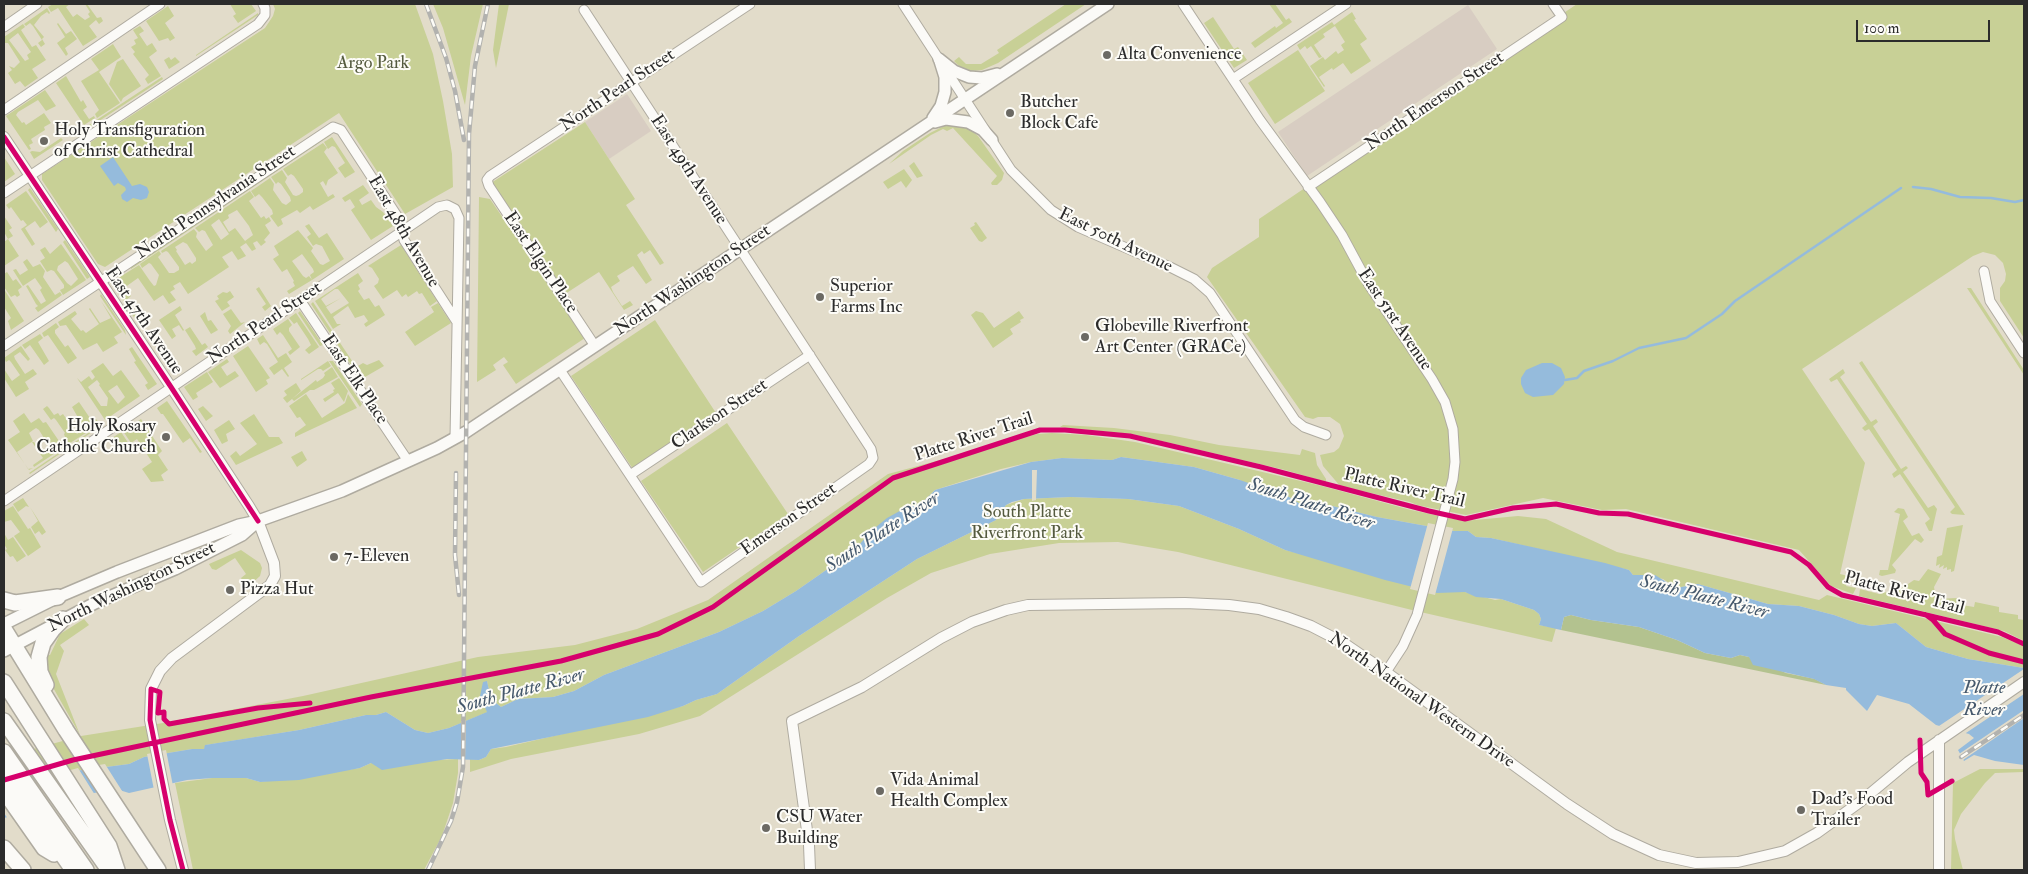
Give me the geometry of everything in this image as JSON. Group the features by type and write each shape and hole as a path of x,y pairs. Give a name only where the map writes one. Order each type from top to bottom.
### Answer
{"highway":[{"path":"4,600 15,603 58,597"},
{"path":"63,619 43,643 39,657 40,672 66,730"},
{"path":"4,629 9,648 66,730 158,870"},
{"path":"4,682 109,846 117,870"},
{"path":"4,721 109,870"},
{"path":"4,738 99,870"},
{"path":"4,752 86,870"},
{"path":"4,771 70,867"},
{"path":"4,791 44,848 70,867"},
{"path":"4,848 23,870"}],"main road":[{"name":"North Washington Street","path":"4,624 58,597 239,524 258,521 342,491 455,438 1108,4"},
{"path":"939,60 954,72 971,77 988,77 1010,69"},
{"path":"927,125 939,111 945,94 945,77 939,60"},
{"path":"927,125 946,119 963,120 978,127 992,140"},
{"name":"North Washington Street","path":"9,648 63,619 123,590 175,569 242,535 258,521"}],"street":[{"path":"4,26 37,4"},
{"path":"4,110 160,4"},
{"path":"4,194 258,24 265,15 263,4"},
{"name":"North Pearl Street","path":"488,180 490,176 750,4"},
{"name":"East 50th Avenue","path":"903,4 1011,170 1051,210 1078,227 1194,279 1210,293 1295,420 1304,428 1326,435"},
{"name":"East 51st Avenue","path":"1182,4 1232,79 1342,235 1368,285 1432,379 1445,402 1453,429 1455,444 1455,462 1447,502 1416,615 1403,646 1386,672"},
{"path":"1232,79 1346,4"},
{"name":"North Emerson Street","path":"1308,187 1562,17 1553,4"},
{"name":"East 49th Avenue","path":"584,10 871,449 873,456"},
{"name":"East 48th Avenue","path":"330,128 335,127 341,130 399,220 404,240 458,322"},
{"name":"North Pennsylvania Street","path":"4,346 330,128"},
{"name":"East 47th Avenue","path":"4,137 172,387 258,521 274,563 273,581 266,589 172,658 160,671 151,689 150,720 170,820 183,870"},
{"name":"East Elgin Place","path":"488,180 488,186 595,346"},
{"name":"North Pearl Street","path":"4,501 442,205 451,206 458,213 458,322"},
{"path":"1984,271 1990,300 2024,353"},
{"name":"East Elk Place","path":"300,300 408,461"},
{"path":"455,438 458,322"},
{"name":"Clarkson Street","path":"630,476 810,355"},
{"path":"560,370 630,476"},
{"name":"Emerson Street","path":"630,476 701,582 869,464 873,456"},
{"name":"North National Western Drive","path":"810,870 808,836 792,721 862,687 941,638 972,622 1006,610 1028,605 1184,603 1229,605 1259,609 1286,616 1342,642 1567,804 1613,834 1659,855 1696,863 1738,862 1785,851 1817,833 1853,808 1908,762 2024,682"},
{"path":"1939,740 1939,870"}],"shaded area":[{"path":"1468,5 1497,49 1307,176 1278,132"},
{"path":"627,94 651,131 609,159 585,122"}],"green space":[{"path":"53,4 70,4 66,7 73,17 77,14 85,20 90,17 88,14 90,12 85,4 87,4 97,18 101,17 103,21 99,24 96,20 89,26 97,37 83,46 58,8 51,12 48,7"},
{"path":"230,4 251,4 256,11 238,23 233,16 236,14"},
{"name":"Argo Park","path":"273,4 415,4 433,54 443,101 452,154 453,187 405,214 339,113 105,267 98,264 42,180 42,174 265,28 273,16 275,9"},
{"path":"433,4 483,4 471,56 465,105 443,28"},
{"path":"499,4 509,4 496,68 493,50"},
{"path":"1066,4 1086,4 998,63 982,70 971,71 959,66 954,61 959,57 966,64 981,64 999,53 997,50"},
{"path":"1269,4 1275,4 1286,20 1289,18 1292,22 1255,48 1251,43 1275,26 1276,28 1283,23"},
{"path":"1577,4 2024,4 2024,338 2000,301 2000,288 2005,281 2006,274 2003,263 1995,255 1983,252 1973,256 1802,369 1865,463 1840,574 1848,576 1846,586 1856,588 1853,594 1831,586 1799,550 1626,509 1602,510 1543,498 1466,515 1340,486 1323,466 1320,455 1334,452 1339,448 1344,436 1340,424 1330,417 1313,419 1305,417 1207,277 1212,268 1259,237 1259,219"},
{"path":"168,6 174,16 165,23 175,38 170,41 168,38 159,41 146,21"},
{"path":"47,8 50,13 47,12 41,16 34,25 44,37 42,39 45,44 41,47 38,43 42,40 33,26 30,23 26,26 24,24"},
{"path":"1352,12 1356,19 1354,20 1367,39 1360,44 1371,61 1351,74 1343,63 1333,70 1332,68 1319,77 1324,87 1310,66 1323,57 1325,60 1336,51 1338,54 1344,50 1341,45 1345,42 1335,26 1323,34 1325,37 1314,45 1322,57 1319,58 1311,46 1307,49 1305,46 1300,50 1297,45 1332,22 1334,25"},
{"path":"258,13 258,15 196,56 196,55"},
{"path":"1213,17 1234,49 1238,47 1247,60 1234,68 1204,23"},
{"path":"58,23 66,34 71,31 77,39 65,48 68,54 66,56 57,43 65,37"},
{"path":"23,24 25,27 21,30 32,47 36,45 46,60 32,69 38,78 25,87 20,81 15,84 8,73 12,70 9,66 14,68 20,62 8,43 4,43 4,37","holes":["18,33 31,52 27,55 29,59 25,61 9,40"]},
{"path":"140,26 144,31 139,34 147,46 152,43 157,51 149,57 161,76 148,84 145,79 149,75 133,54 135,52 131,47 136,44 134,40 138,38 133,30"},
{"path":"113,44 121,57 99,72 120,103 97,118 95,114 99,110 81,81 99,70 91,59"},
{"path":"1298,50 1325,91 1275,124 1248,83"},
{"path":"169,57 171,60 175,57 180,62 169,69 164,60"},
{"path":"123,59 141,86 123,98 121,102 109,84 117,62"},
{"path":"66,76 81,102 83,100 87,107 83,110 89,119 94,116 95,118 84,125 56,83"},
{"path":"162,77 163,79 87,129 86,127"},
{"path":"45,90 56,106 46,111 38,100 16,115 26,125 44,113 51,123 44,127 45,130 31,139 33,143 29,145 31,149 29,150 6,116"},
{"path":"585,122 635,199 626,205 664,263 660,265 650,250 644,254 642,251 637,255 652,280 646,284 633,266 617,276 620,281 611,287 613,292 622,306 630,301 633,305 624,310 599,272 565,294 491,183"},
{"path":"954,124 967,127 978,136 1004,173 1002,180 997,185 992,185 991,183 997,176 953,128 947,131 943,129 931,135 889,164 903,151 930,133 944,126"},
{"path":"331,135 131,269 130,267"},
{"path":"332,137 355,172 345,178 338,168 345,163 335,147 332,146 328,149 324,142"},
{"path":"61,138 63,140 34,159 30,152 40,152"},
{"path":"323,143 327,148 324,152 338,173 328,180 326,186 323,181 320,183 328,197 333,194 335,197 313,210 310,206 300,213 297,210 281,219 283,224 278,227 270,216 273,214 272,210 259,194 255,197 251,191 270,178 274,184 273,190 282,203 286,205 291,201 290,197 281,184 278,182 276,184 271,177 282,170 287,178 285,182 293,195 299,195 303,192 303,189 294,176 291,174 288,176 283,169"},
{"path":"4,157 15,174 4,182"},
{"path":"914,162 923,176 917,178 909,166"},
{"path":"904,169 912,180 906,188 901,181 888,189 883,182"},
{"path":"363,185 369,193 359,200 362,205 371,200 393,226 371,240 351,210 355,207 350,199 345,202 342,198"},
{"path":"30,188 58,229 56,232 28,190"},
{"path":"26,191 48,222 40,228 35,221 25,228 35,244 32,246 21,229 27,225 23,220 21,221 11,207 9,209 6,205"},
{"path":"250,191 254,197 249,201 261,218 264,216 266,219 269,217 271,221 265,225 270,233 264,240 266,242 261,246 257,241 253,243 256,249 252,251 246,243 240,247 246,256 238,260 232,251 222,257 229,267 188,294 180,282 173,286 175,289 170,292 176,300 169,304 163,295 154,301 138,278 124,288 131,296 126,300 141,323 139,325 112,282 139,265 154,286 156,285 159,275 151,264 149,263 142,268 140,264 159,251 161,254 158,257 169,273 179,270 179,267 168,252 162,253 161,251 194,229 197,233 196,237 206,251 213,245 205,231 199,232 195,228","holes":["237,210 253,235 245,241 235,228 229,232 223,222 229,218 228,215","219,219 229,234 221,240 211,225","183,242 187,244 196,261 185,265 175,247"]},
{"path":"479,197 490,199 585,338 516,384 503,365 508,362 504,357 493,365 496,370 477,382"},
{"path":"4,216 12,228 9,230 13,236 8,239 4,232"},
{"path":"976,222 987,238 982,242 979,241 970,228"},
{"path":"309,224 319,238 327,233 344,259 312,280 289,294 287,291 295,286 294,281 287,269 282,272 273,259 279,255 274,246 298,230 313,248 311,251 320,264 323,265 330,261 322,246 316,244 313,246 307,237 311,234 305,226","holes":["302,254 313,269 314,272 310,275 312,280 309,276 306,278 303,276 292,261"]},
{"path":"8,239 19,256 4,266 4,242"},
{"path":"65,240 90,277 87,279 63,242"},
{"path":"61,244 86,280 63,295 60,290 64,288 64,285 54,271 47,272 40,261 45,258 40,250 45,247 50,254","holes":["65,261 78,279 71,286 57,270 58,266"]},
{"path":"401,245 437,301 430,306 422,293 419,294 417,291 408,297 406,294 402,297 397,290 383,299 374,286 378,283 379,279 372,268 368,266"},
{"path":"27,259 33,267 40,264 45,271 43,277 55,295 60,292 62,295 38,312 35,308 38,306 26,286 28,285 41,304 46,301 40,290 42,288 35,278 23,286 13,270 16,269 20,275 28,270 23,262"},
{"path":"7,272 13,281 16,279 22,287 18,290 20,295 17,297 15,295 11,297 4,287 4,274"},
{"path":"358,273 363,281 358,285 360,289 358,291 364,300 369,298 375,307 379,305 385,315 366,327 364,324 368,321 364,315 355,318 348,306 333,317 337,324 341,324 333,329 315,301","holes":["335,289 338,289 349,303 331,314 326,307 341,298 326,306 321,299"]},
{"path":"259,287 271,306 265,311 262,307 266,304 256,289"},
{"path":"1967,288 1971,288 2024,370 2024,375"},
{"path":"4,289 24,321 11,330 8,321 11,318 4,307"},
{"path":"230,291 234,297 227,302 230,306 222,311 215,301 219,299 217,296 223,292 227,293"},
{"path":"101,294 125,330 126,335 100,296"},
{"path":"101,301 122,332 114,337 118,343 103,352 97,343 83,350 66,325 60,326 58,322 75,311 77,314 71,319 81,331 83,330 86,333 99,324 90,308 100,323 111,318"},
{"path":"313,302 364,379 360,379 311,304"},
{"path":"438,303 451,323 415,346 405,332 434,312 431,307"},
{"path":"180,306 182,310 175,315 184,330 179,325 172,329 176,336 172,339 159,320"},
{"path":"231,309 241,323 245,322 230,334 228,331 231,326 223,314"},
{"path":"300,311 323,345 320,346 298,313"},
{"path":"976,311 983,313 994,328 1019,311 1024,318 1010,329 1013,334 993,348 971,315"},
{"path":"205,312 208,321 211,320 218,330 211,334 200,316"},
{"path":"296,313 319,347 309,354 305,350 311,345 308,339 297,322 294,324 289,318"},
{"path":"288,319 292,325 289,331 300,347 290,355 288,352 292,349 283,335 280,332 277,335 273,329"},
{"path":"655,320 716,413 633,469 571,376"},
{"path":"56,323 59,327 55,330 55,333 65,347 68,345 77,358 68,364 48,335 44,337 42,333"},
{"path":"190,327 202,345 205,343 208,347 196,356 192,351 196,349 195,346 185,330"},
{"path":"40,334 43,338 38,342 49,361 44,365 30,345 25,349 22,345"},
{"path":"263,335 278,358 286,353 292,362 284,368 288,377 282,369 274,375 269,368 278,362 267,344 264,342 260,345 257,339"},
{"path":"21,346 30,359 28,361 20,352 14,356 15,359 25,374 33,369 37,374 25,382 29,389 16,397 4,378 4,369 12,381 20,375 11,362 9,360 6,362 4,358"},
{"path":"248,346 270,378 266,380 268,384 256,392 233,356"},
{"path":"132,347 157,384 148,390 145,385 148,383 134,362 136,361 129,349"},
{"path":"227,359 229,362 221,367 227,376 235,371 239,376 220,388 208,372"},
{"path":"379,360 384,366 365,377 358,366 363,363 367,365"},
{"path":"328,361 331,366 323,371 318,369 301,380 301,379"},
{"path":"329,361 333,361 362,404 360,407"},
{"path":"1862,361 1965,515 1952,514 1950,512 1955,507 1859,363"},
{"path":"103,363 113,376 121,370 140,396 105,420 77,378 81,382 89,376 92,380 95,377 91,371","holes":["97,380 108,398 107,406 101,406 88,387","117,385 125,397 118,404 108,391"]},
{"path":"332,367 338,377 314,390 310,390 294,401 292,399 316,380 317,382 323,378 324,373"},
{"path":"1843,369 1845,373 1840,377 1871,422 1876,419 1878,422 1873,426 1901,469 1906,466 1908,468 1903,472 1928,508 1934,505 1937,509 1932,531 1929,531 1925,523 1930,519 1900,474 1894,478 1892,474 1897,470 1869,429 1865,431 1862,428 1867,424 1837,379 1831,382 1829,379"},
{"path":"207,372 213,382 196,393 198,397 193,400 184,387"},
{"path":"339,378 348,391 344,402 338,393 325,402 323,399 334,392 333,390 335,389 331,383"},
{"path":"296,383 301,391 287,403 283,398 287,395 284,391"},
{"path":"306,394 322,418 345,403 348,394 357,408 295,437 295,433 306,425 300,417 297,418 289,406"},
{"path":"167,401 202,452 200,453 190,438 183,443 163,414 161,414 157,408"},
{"path":"79,402 92,421 96,419 100,424 67,445 62,439 65,437 65,433 56,420 54,418 51,420 43,409 47,406 54,415 58,413 60,416 63,414 77,434 84,428 72,407"},
{"path":"203,406 213,416 206,421 198,409"},
{"path":"24,413 31,423 39,418 43,423 46,422 59,441 62,439 66,446 34,467 33,465 43,458 32,442 41,452 49,446 39,430 36,428 29,433 33,441 17,452 24,463 8,440 20,432 13,421"},
{"path":"254,414 269,437 279,437 283,443 236,465 230,456 236,451 240,456 257,444 240,423"},
{"path":"141,419 162,451 158,455 168,470 161,475 164,481 151,482 142,469 152,462 137,439 131,443 123,431"},
{"path":"229,420 235,429 226,434 228,441 222,444 214,430"},
{"path":"727,423 788,514 703,572 641,481"},
{"path":"100,425 101,426 29,473"},
{"path":"1063,425 1114,428 1170,435 1219,445 1300,455 1302,449 1315,453 1317,465 1326,482 1285,470 1132,434 1060,427"},
{"path":"121,432 129,444 121,450 112,438"},
{"path":"1037,434 1086,435 1135,442 1322,486 1411,510 1464,521 1518,516 1546,519 1617,552 1819,600 1827,595 2002,637 2024,646 2024,668 1968,659 1926,647 1896,623 1872,626 1859,624 1799,606 1768,604 1698,584 1676,588 1663,579 1633,575 1629,570 1491,538 1476,537 1468,531 1454,531 1377,517 1328,505 1308,506 1300,504 1281,492 1270,490 1267,495 1260,495 1240,480 1194,467 1121,457 1112,460 1062,458 1031,462 1001,469 935,490 921,504 907,507 871,532 855,550 796,591 763,611 719,632 604,675 574,691 553,697 518,699 501,707 491,699 487,681 488,712 449,728 428,733 415,730 386,712 299,730 206,745 204,749 192,749 144,757 129,764 75,771 4,792 4,757 81,736 163,723 303,696 478,657 575,645 637,629 708,600 888,474"},
{"path":"302,451 307,460 297,467 291,457"},
{"name":"South Platte Riverfront Park","path":"1071,497 1128,499 1179,506 1239,529 1285,550 1452,592 1465,592 1495,600 1501,599 1534,610 1541,619 1539,625 1556,628 1552,642 1416,611 1178,552 1118,542 1059,543 990,554 931,573 887,598 700,716 639,734 511,759 470,772 470,759 479,760 486,757 491,749 683,706 717,694 799,636 917,559 996,520 1006,505 1024,499"},
{"path":"23,498 29,507 26,506 18,512 13,504"},
{"path":"13,506 28,529 30,528 41,547 28,556 14,536 20,532 11,520 4,522 4,511"},
{"path":"30,507 46,532 42,535 39,531 35,534 31,527 38,521"},
{"path":"1898,508 1904,509 1908,517 1903,521 1912,536 1919,533 1924,540 1921,543 1915,539 1892,565 1896,570 1895,573 1882,576 1879,575 1880,570 1888,570 1900,514 1894,512"},
{"path":"1963,525 1954,571 1951,572 1951,569 1947,570 1947,567 1943,569 1944,565 1939,568 1940,564 1936,566 1937,557 1942,555 1947,528"},
{"path":"4,533 8,540 13,537 26,556 17,562 13,556 10,557 5,550 7,549 4,544"},
{"path":"241,550 260,563 262,568 260,576 247,588 241,578 246,574 235,558 216,570 212,569 209,564"},
{"path":"1928,569 1941,574 1934,587 1936,599 1957,598 1956,604 1974,607 1975,602 1999,607 1999,612 2018,615 2018,619 2024,620 2024,641 2004,631 1859,596 1860,589 1879,594 1902,588 1914,580 1919,581"},
{"path":"1571,615 1639,627 1677,640 1705,653 1731,658 1740,655 1749,657 1786,673 1815,679 1826,685 1561,630 1564,617"},
{"path":"84,619 89,625 60,645 64,651 56,674 80,735 47,677 45,654 50,655 60,634"},
{"path":"458,759 458,773 453,803 442,836 424,870 193,870 175,783 212,778 246,778 260,782 360,768 371,763"},
{"path":"1980,769 2024,769 2024,772 1995,773 1961,814 1954,830 1963,870 1951,870 1953,783"}],"water":[{"path":"113,157 132,186 140,184 147,187 149,192 147,198 141,200 133,198 127,202 122,199 121,195 126,190 125,187 118,183 114,186 100,166"},
{"path":"1542,363 1552,363 1561,368 1565,377 1564,384 1553,395 1533,397 1525,393 1521,384 1521,378 1526,370"},
{"name":"Platte River","path":"1121,457 1194,467 1254,485 1261,495 1267,495 1270,490 1281,492 1300,504 1308,506 1328,505 1377,517 1454,531 1468,531 1476,537 1491,538 1605,563 1629,570 1633,575 1655,575 1676,588 1698,584 1768,604 1799,606 1859,624 1872,626 1896,623 1926,647 1968,659 2024,668 2024,765 1995,761 1974,755 1964,761 1958,750 1974,738 1969,734 1936,725 1909,704 1877,695 1867,711 1846,688 1826,685 1814,679 1753,665 1749,657 1740,655 1731,658 1705,653 1677,640 1639,627 1571,615 1564,617 1561,630 1539,625 1541,619 1534,610 1501,599 1476,597 1465,592 1437,593 1385,580 1285,550 1239,529 1179,506 1128,499 1071,497 1024,499 1006,505 996,520 917,559 799,636 717,694 648,717 491,749 486,757 479,760 447,759 382,770 371,763 360,768 299,780 260,782 246,778 212,778 187,780 129,793 116,789 94,793 4,818 4,791 75,771 129,764 144,757 192,749 204,749 205,745 299,730 386,712 415,730 428,733 449,728 487,712 480,696 483,682 487,681 491,699 501,707 518,699 553,697 574,691 604,675 719,632 763,611 796,591 855,550 870,532 887,518 907,507 921,504 935,490 1031,462 1062,458 1112,460"}],"pier":[{"path":"1032,470 1037,470 1036,500 1032,501"},
{"path":"1428,523 1453,528 1435,595 1410,589"},
{"path":"2024,669 2024,694 1963,735 1939,726"},
{"path":"2024,710 2024,718 1963,760 1959,754"},
{"path":"466,720 465,761 461,761 461,721"},
{"path":"166,750 173,786 154,790 147,754"},
{"path":"105,764 124,794 116,792 103,794 86,767"},
{"path":"78,768 95,795 8,819 4,813 4,788"}],"waterway":[{"path":"1913,187 1931,189 1960,197 1991,198 2015,202 2024,200"},
{"path":"1565,380 1577,378 1584,371 1613,361 1639,348 1686,338 1722,314 1735,301 1901,188"}],"railway":[{"path":"426,4 446,58 455,91 464,140"},
{"path":"428,870 451,821 457,802 463,767 469,134 475,66 488,4"},
{"path":"456,473 455,555 459,595"},
{"path":"1961,757 2024,715"}],"cycle path":[{"path":"4,137 258,521"},
{"name":"Platte River Trail","path":"4,780 73,760 371,697 561,661 658,634 713,607 893,478 1040,430 1065,430 1130,436 1465,519 1513,508 1556,504 1599,513 1628,514 1791,552 1809,565 1828,587 1842,595 1998,632 2024,644"},
{"name":"Platte River Trail","path":"1926,615 1945,634 1989,653 2024,662"},
{"path":"183,870 170,820 150,720 151,689 160,692 158,713 164,712 164,719 169,724 258,708 310,703"},
{"path":"1920,740 1921,773 1927,782 1928,795 1952,781"}],"place":[{"name":"Alta Convenience","path":"1107,55"},
{"name":"Butcher Block Cafe","path":"1010,113"},
{"name":"Holy Transfiguration of Christ Cathedral","path":"44,141"},
{"name":"Superior Farms Inc","path":"820,297"},
{"name":"Globeville Riverfront Art Center (GRACe)","path":"1085,337"},
{"name":"Holy Rosary Catholic Church","path":"166,437"},
{"name":"7-Eleven","path":"334,557"},
{"name":"Pizza Hut","path":"230,590"},
{"name":"Vida Animal Health Complex","path":"880,791"},
{"name":"Dad's Food Trailer","path":"1801,810"},
{"name":"CSU Water Building","path":"766,828"}],"water label":[{"name":"South Platte River","path":"1311,505"},
{"name":"South Platte River","path":"883,533"},
{"name":"South Platte River","path":"1704,598"},
{"name":"South Platte River","path":"521,692"}]}
